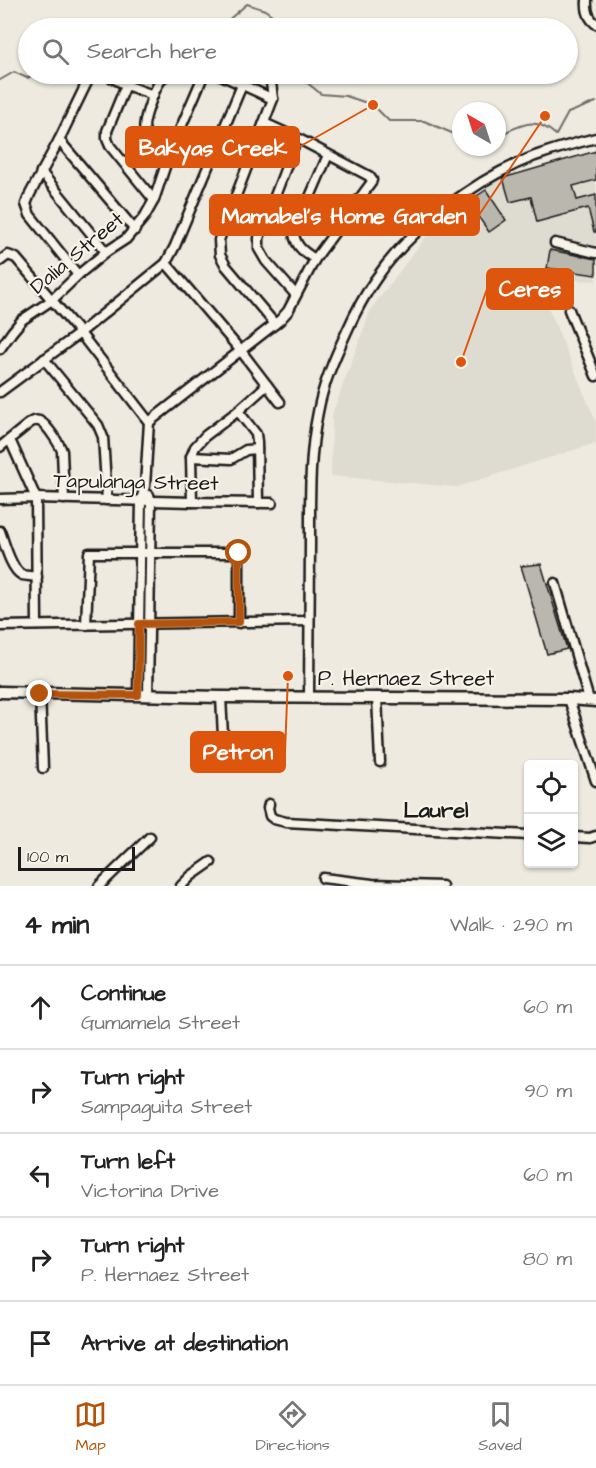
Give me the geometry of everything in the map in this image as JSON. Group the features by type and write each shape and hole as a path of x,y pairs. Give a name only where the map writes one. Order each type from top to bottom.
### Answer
{"main road":[{"name":"P. Hernaez Street","path":"0,692 221,698 377,697 593,700"}],"street":[{"path":"587,0 586,8 589,17 596,24"},
{"path":"78,275 30,215 26,204 87,84"},
{"path":"158,84 144,126 145,132 169,155"},
{"name":"Dalia Street","path":"0,349 22,321 52,300 78,275 135,230 154,200 169,155 200,84"},
{"path":"0,392 80,333 166,263 242,84 273,99"},
{"path":"271,84 273,99 219,240 220,255 226,266 275,324"},
{"path":"153,95 126,85 107,131 107,139 110,146 154,200"},
{"path":"149,422 275,324 288,311 315,259 371,183 369,176 264,123"},
{"path":"296,295 266,261 259,249 259,238 297,138"},
{"path":"309,698 311,471 318,412 334,357 358,308 376,279 399,251 420,229 447,207 491,178 524,161 596,138"},
{"path":"59,140 135,230"},
{"path":"315,259 303,252 294,234 328,155"},
{"path":"41,172 106,252"},
{"path":"555,243 596,253"},
{"path":"1,260 8,255 16,258 80,333 149,422 145,486 141,500 139,624 143,695"},
{"path":"166,263 241,351 280,402"},
{"path":"569,310 596,376"},
{"path":"44,358 98,425 103,437 107,500"},
{"path":"192,502 191,457 195,447 205,436 267,385"},
{"path":"238,411 256,434 258,503"},
{"path":"0,447 31,422 36,420 41,422 60,445 64,499"},
{"path":"10,440 36,498 37,626"},
{"path":"191,457 231,459 246,450 257,449"},
{"path":"143,695 149,624 151,501 145,486"},
{"name":"Tapulanga Street","path":"0,499 272,503"},
{"path":"0,531 17,570 21,574 37,577"},
{"path":"86,625 89,553 239,553 239,622"},
{"path":"555,583 593,700"},
{"path":"0,626 309,621"},
{"path":"40,694 43,768"},
{"path":"377,697 380,762"},
{"path":"221,698 223,736"},
{"path":"569,699 596,781"},
{"path":"269,804 270,816 286,822 524,835"},
{"path":"578,837 596,836"},
{"path":"99,886 150,837"},
{"path":"181,886 211,862"},
{"path":"323,878 340,883 442,886"}],"shaded area":[{"path":"596,151 596,281 536,278 596,422 596,443 457,487 331,476 332,415 371,309 434,226 503,177"}],"building":[{"path":"596,151 596,180 573,186 577,200 596,195 596,232 594,232 588,208 537,222 531,197 510,202 503,178"},
{"path":"486,190 506,220 489,232 468,202"},
{"path":"550,250 596,259 596,275 547,268"},
{"path":"541,564 567,649 547,654 521,566"}],"waterway":[{"path":"231,18 247,4 265,10 276,18"},
{"path":"0,80 14,72 18,74"},
{"path":"309,84 321,94 346,96 373,105 389,121 424,121 452,133"},
{"path":"506,132 534,123 556,135 568,113 596,102"}],"place":[{"name":"Bakyas Creek","path":"373,105"},
{"name":"Mamabel's Home Garden","path":"545,116"},
{"name":"Ceres","path":"461,362"},
{"name":"Petron","path":"288,676"}],"district":[{"name":"Laurel","path":"436,810"}],"route":[{"path":"40,694 138,695 139,624 239,622 239,553"}]}
